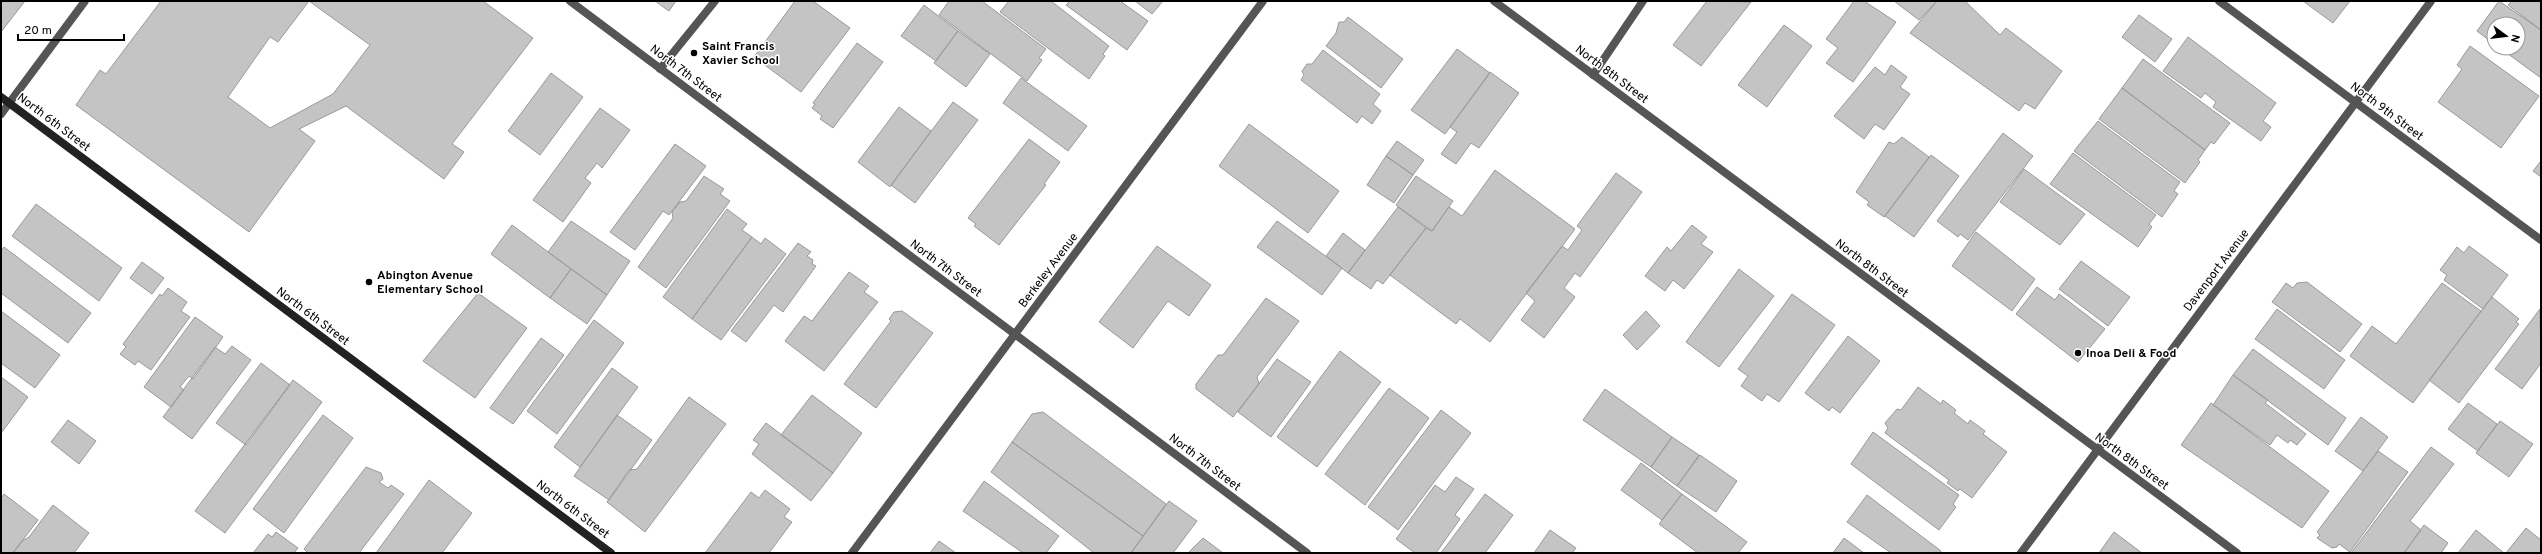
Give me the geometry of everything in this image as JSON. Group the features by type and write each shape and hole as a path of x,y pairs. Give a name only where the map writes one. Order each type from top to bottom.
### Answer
{"street":[{"path":"1,114 85,1"},
{"name":"North 7th Street","path":"570,1 1307,553"},
{"path":"660,69 715,1"},
{"name":"Berkeley Avenue","path":"852,553 1263,1"},
{"name":"North 8th Street","path":"1494,1 2237,553"},
{"path":"1594,75 1643,1"},
{"name":"North 9th Street","path":"2219,1 2541,240"},
{"name":"Davenport Avenue","path":"2021,553 2431,1"},
{"name":"North 6th Street","path":"1,97 611,553"}],"building":[{"path":"1,1 25,1 1,32"},
{"path":"161,1 309,1 483,1 533,38 452,144 464,152 444,179 346,106 299,129 315,141 249,232 76,105 100,70 106,74","holes":["309,1 370,45 333,94 270,128 228,97 270,37 278,42"]},
{"path":"655,1 676,1 669,11"},
{"path":"795,1 813,1 850,28 801,92 754,57"},
{"path":"949,1 982,1 1046,49 1039,58 1042,60 1027,81 939,15"},
{"path":"1009,1 1051,1 1109,46 1103,54 1105,56 1089,79 1000,12"},
{"path":"1070,1 1120,1 1148,21 1127,50 1066,5"},
{"path":"1135,1 1163,1 1152,14"},
{"path":"1707,1 1751,2 1701,66 1673,45"},
{"path":"1854,1 1864,1 1896,22 1853,82 1826,63 1838,48 1826,39"},
{"path":"1894,1 1937,1 1919,20"},
{"path":"1937,1 1965,1 2000,35 2006,28 2062,71 2035,109 2025,103 2019,111 1910,33"},
{"path":"2303,1 2350,1 2333,23"},
{"path":"2499,1 2521,16 2488,16"},
{"path":"2512,1 2541,1 2541,30 2526,19 2526,16 2523,16 2508,5"},
{"path":"924,5 958,31 936,61 901,36"},
{"path":"2139,15 2172,39 2155,62 2122,37"},
{"path":"1348,17 1403,59 1381,88 1326,46 1336,33 1339,22 1344,22"},
{"path":"2486,19 2486,38 2477,31"},
{"path":"2526,20 2541,30 2541,78 2511,56 2526,56"},
{"path":"1784,25 1812,46 1767,107 1738,85"},
{"path":"958,31 990,54 966,87 934,63"},
{"path":"2188,37 2276,103 2263,121 2271,127 2261,141 2213,107 2216,102 2205,93 2201,98 2163,71"},
{"path":"857,43 883,62 833,128 820,119 822,116 812,108 815,104 813,103"},
{"path":"2470,46 2539,96 2501,148 2438,102 2462,69 2457,65"},
{"path":"1457,49 1490,73 1445,134 1411,110"},
{"path":"1323,50 1380,94 1373,104 1381,111 1372,124 1362,116 1357,123 1301,80 1304,75 1302,71 1307,64 1312,64"},
{"path":"2143,59 2230,123 2214,144 2211,142 2205,150 2122,88"},
{"path":"1891,65 1907,77 1900,87 1910,94 1884,130 1875,124 1864,139 1834,116 1875,67 1885,75"},
{"path":"1490,72 1519,93 1479,148 1471,143 1456,164 1441,154 1457,132 1450,127"},
{"path":"551,73 583,97 540,155 508,131"},
{"path":"1021,78 1087,126 1068,151 1003,103"},
{"path":"2122,88 2205,150 2198,160 2200,162 2185,183 2099,119"},
{"path":"953,102 978,120 915,203 891,185"},
{"path":"899,107 931,131 890,187 858,162"},
{"path":"600,108 630,130 602,168 597,163 585,178 591,183 563,222 533,200"},
{"path":"2098,121 2180,182 2174,191 2178,194 2162,217 2074,151"},
{"path":"1249,124 1339,191 1308,233 1219,166"},
{"path":"2003,133 2033,156 1968,240 1960,234 1958,237 1937,221"},
{"path":"1902,137 1929,157 1884,217 1867,205 1869,202 1856,192 1889,142 1894,144"},
{"path":"1029,139 1060,162 1044,184 1046,185 999,245 974,226 976,224 968,218"},
{"path":"1397,141 1424,160 1413,175 1386,156"},
{"path":"675,144 706,166 669,215 663,211 635,250 610,232"},
{"path":"2073,153 2156,215 2149,224 2152,227 2138,247 2050,184"},
{"path":"1931,155 1959,176 1914,237 1885,216"},
{"path":"1386,156 1413,175 1394,203 1367,185"},
{"path":"2541,161 2541,177 2533,171"},
{"path":"2024,169 2085,214 2060,245 2000,202"},
{"path":"1495,170 1575,229 1490,342 1460,319 1456,324 1390,275 1426,228 1432,231 1449,207 1462,216"},
{"path":"1616,173 1642,192 1580,277 1575,273 1564,288 1575,297 1544,338 1521,320 1535,301 1526,293 1562,246 1568,250 1582,230 1577,226"},
{"path":"704,176 724,189 720,194 730,201 666,288 638,267 673,218 672,212 680,202 686,201"},
{"path":"1416,176 1453,201 1432,231 1396,205"},
{"path":"36,204 122,268 99,301 12,236"},
{"path":"1398,207 1426,228 1383,284 1377,280 1371,289 1348,273"},
{"path":"727,209 747,224 742,230 752,237 692,319 663,297"},
{"path":"571,221 630,261 607,295 548,252"},
{"path":"1277,221 1342,268 1322,295 1257,247"},
{"path":"512,225 571,269 550,298 491,254"},
{"path":"1692,225 1707,237 1701,244 1713,252 1684,289 1673,280 1665,291 1645,276 1667,247 1671,251"},
{"path":"1976,232 2035,279 2012,311 1952,266"},
{"path":"1343,233 1365,250 1348,273 1326,256"},
{"path":"752,237 761,244 765,238 786,254 721,340 692,319"},
{"path":"798,243 811,252 807,256 813,260 812,264 816,266 783,312 774,305 746,342 731,331"},
{"path":"1157,246 1211,285 1189,316 1168,301 1133,348 1099,322"},
{"path":"2469,246 2508,275 2483,309 2444,280 2447,275 2440,270 2457,247 2464,253"},
{"path":"4,247 91,313 68,343 1,293 1,251"},
{"path":"2081,261 2130,297 2108,326 2059,289"},
{"path":"142,262 164,278 152,294 130,278"},
{"path":"571,269 607,295 587,324 550,298"},
{"path":"1739,269 1774,296 1719,367 1686,342"},
{"path":"849,272 869,286 864,292 878,302 824,371 785,341 804,316 812,321"},
{"path":"2307,282 2362,324 2340,352 2272,302 2286,283 2293,288 2297,283"},
{"path":"2442,283 2481,311 2413,403 2350,356 2372,326 2396,344"},
{"path":"2037,287 2055,300 2059,294 2105,329 2078,362 2016,314"},
{"path":"168,288 187,302 181,311 190,317 151,370 138,361 135,365 120,354 126,347 123,344 160,294 162,296"},
{"path":"478,293 527,328 475,398 423,361"},
{"path":"1792,294 1835,325 1779,402 1767,394 1762,401 1741,386 1748,376 1738,369"},
{"path":"2492,297 2519,319 2516,322 2519,324 2459,403 2429,380"},
{"path":"1266,298 1299,321 1257,377 1259,384 1233,417 1196,389 1196,384 1218,355 1223,355"},
{"path":"2277,309 2345,360 2324,389 2255,339"},
{"path":"2540,309 2541,363 2522,389 2495,369"},
{"path":"1,311 60,355 35,388 1,363"},
{"path":"902,311 933,333 876,408 844,384 891,321 889,319 894,312"},
{"path":"1646,311 1660,326 1637,350 1623,335"},
{"path":"195,317 223,337 193,379 189,376 180,387 184,390 171,407 144,387"},
{"path":"594,320 624,343 557,434 527,411"},
{"path":"1848,336 1880,361 1840,413 1832,407 1829,411 1805,393"},
{"path":"541,338 564,355 513,424 490,408"},
{"path":"232,346 251,360 192,439 163,417 215,347 225,354"},
{"path":"2253,349 2346,418 2328,445 2233,375"},
{"path":"1340,351 1381,382 1317,467 1277,437"},
{"path":"1277,359 1311,382 1271,437 1238,412"},
{"path":"261,363 290,385 246,445 216,423"},
{"path":"612,368 638,387 580,467 554,447"},
{"path":"2233,375 2268,400 2265,403 2306,434 2297,445 2290,440 2288,443 2277,435 2270,445 2213,405"},
{"path":"1,377 28,397 2,432 1,431"},
{"path":"293,380 322,402 225,533 195,511"},
{"path":"1918,387 1941,404 1943,400 1956,410 1954,413 1968,424 1970,420 1985,431 1983,434 2007,452 1972,498 1960,489 1958,491 1947,483 1949,480 1885,433 1888,428 1885,423 1897,409 1901,410"},
{"path":"1389,388 1429,418 1365,505 1325,474"},
{"path":"1605,389 1672,437 1651,467 1583,420"},
{"path":"812,395 862,433 833,473 781,435"},
{"path":"689,397 726,424 645,532 607,502 629,470 637,469"},
{"path":"2211,403 2329,491 2302,528 2181,445"},
{"path":"2468,403 2497,424 2478,451 2448,429"},
{"path":"1441,410 1471,433 1398,530 1368,507"},
{"path":"1043,412 1166,504 1143,536 1012,442 1032,414"},
{"path":"323,415 353,438 284,533 253,509"},
{"path":"617,415 652,440 609,500 574,476"},
{"path":"2361,417 2388,437 2363,471 2335,451"},
{"path":"68,420 96,441 79,464 51,442"},
{"path":"2500,421 2533,444 2509,477 2476,453"},
{"path":"766,423 833,473 811,501 752,454 759,444 753,440"},
{"path":"1873,432 1959,495 1953,504 1956,507 1939,530 1851,464"},
{"path":"1672,437 1699,455 1677,486 1651,467"},
{"path":"1012,442 1143,536 1131,553 1094,553 991,472"},
{"path":"2431,447 2454,464 2410,521 2421,530 2404,553 2351,553"},
{"path":"2378,451 2408,472 2350,552 2339,544 2337,547 2332,548 2317,538 2320,535 2317,532"},
{"path":"1700,455 1737,481 1716,512 1677,486"},
{"path":"1641,463 1682,494 1662,520 1621,490"},
{"path":"366,467 381,473 383,479 379,482 388,488 391,485 404,494 359,553 308,553 304,549"},
{"path":"1456,477 1474,489 1455,515 1460,519 1436,553 1415,553 1396,539 1435,485 1445,492"},
{"path":"429,480 472,513 442,553 376,553"},
{"path":"984,481 1059,536 1046,553 1023,553 963,511"},
{"path":"765,490 790,509 784,517 792,522 769,553 705,553 751,492 759,498"},
{"path":"4,494 38,520 13,553 1,553 1,498"},
{"path":"1485,494 1513,515 1485,553 1441,553"},
{"path":"1682,494 1747,542 1738,553 1698,553 1659,524"},
{"path":"1867,495 1941,551 1940,553 1891,553 1847,522"},
{"path":"1169,501 1197,521 1173,553 1131,553"},
{"path":"53,505 89,533 74,553 13,553 22,541 29,537"},
{"path":"2424,525 2448,543 2441,553 2404,553"},
{"path":"2526,528 2541,540 2541,553 2506,553"},
{"path":"1550,530 1576,548 1572,553 1534,553"},
{"path":"2476,530 2504,553 2458,553"},
{"path":"276,532 298,548 294,553 253,553 268,534 272,537"},
{"path":"2114,532 2142,553 2099,553"},
{"path":"1203,538 1223,553 1188,553"},
{"path":"1844,538 1864,553 1833,553"},
{"path":"939,541 956,553 930,553"}],"place":[{"name":"Saint Francis Xavier School","path":"694,53"},
{"name":"Abington Avenue Elementary School","path":"369,282"},
{"name":"Inoa Deli & Food","path":"2078,353"}]}
